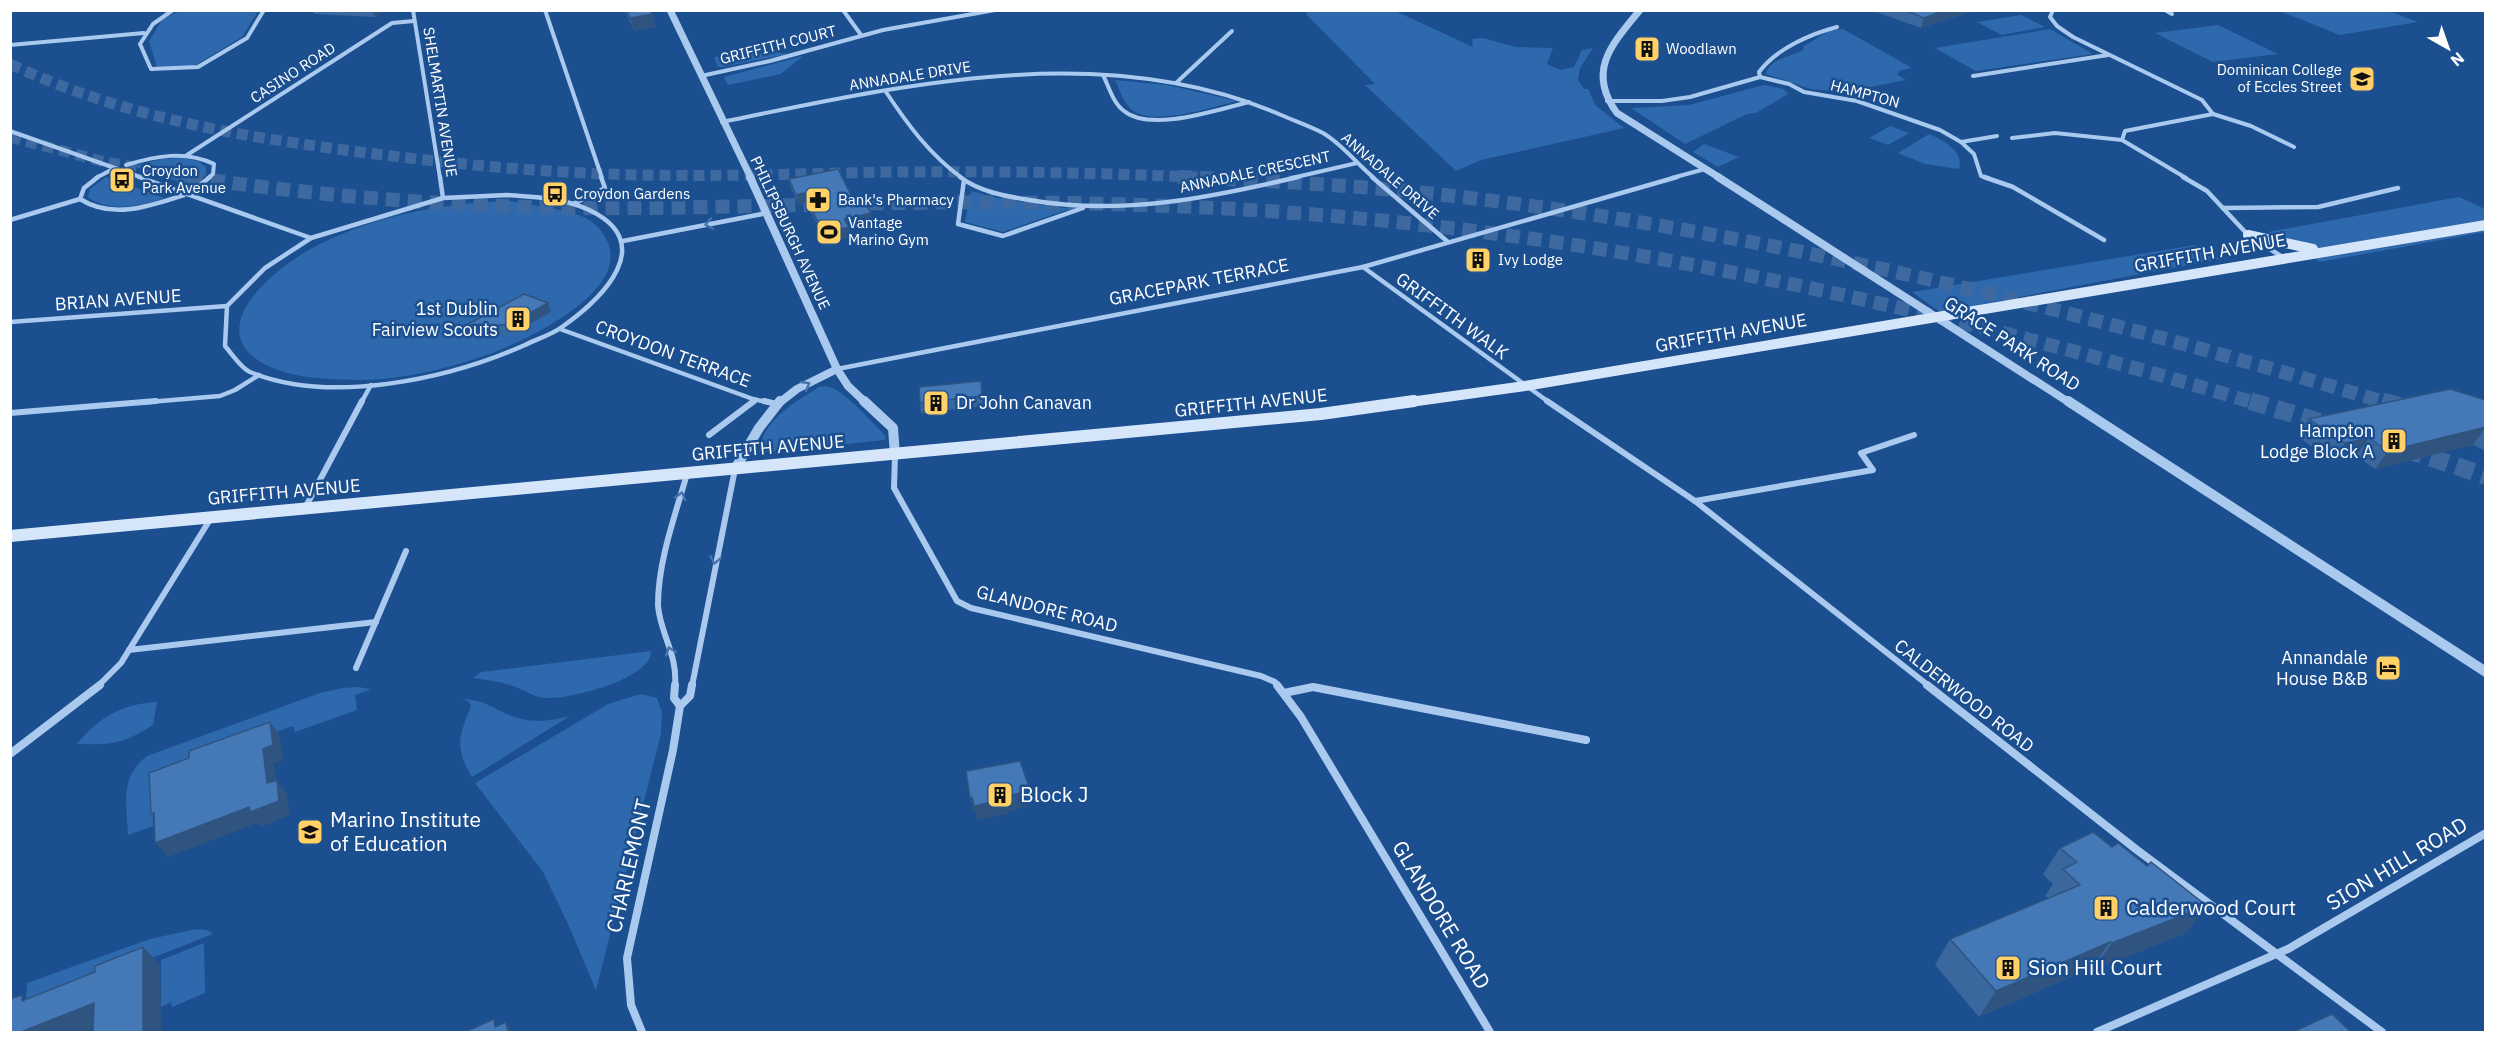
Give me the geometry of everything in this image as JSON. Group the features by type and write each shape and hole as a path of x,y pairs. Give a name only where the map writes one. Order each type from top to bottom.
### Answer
{"main road":[{"name":"GRIFFITH AVENUE","path":"10,536 1310,416 1525,386 2486,225"},
{"path":"2248,235 2292,246 2326,251"}],"street":[{"path":"173,10 160,17 144,33 140,44 151,69 198,67 247,38 264,10"},
{"name":"SHELMARTIN AVENUE","path":"412,10 443,198"},
{"path":"545,10 605,189 574,204"},
{"name":"PHILIPSBURGH AVENUE","path":"670,10 767,213 837,369 848,387 893,428 896,455"},
{"name":"GRIFFITH COURT","path":"843,10 861,35"},
{"name":"GRIFFITH COURT","path":"701,76 770,61 861,35 995,10"},
{"path":"1606,101 1601,78 1605,57 1615,40 1640,10"},
{"path":"2053,10 2051,21 2066,32 2202,100 2213,114"},
{"path":"2165,10 2172,14"},
{"name":"CASINO ROAD","path":"187,155 392,23 414,21"},
{"path":"1760,77 1759,72 1765,63 1818,32 1837,27"},
{"path":"1176,82 1232,31"},
{"path":"10,45 144,33"},
{"path":"1973,76 2108,55"},
{"name":"ANNADALE DRIVE","path":"722,122 954,81 1024,74 1103,75 1176,82 1250,102 1323,133 1448,242"},
{"path":"1103,75 1118,105 1128,114 1148,120 1171,118 1250,102"},
{"name":"HAMPTON","path":"1606,101 1662,101 1690,97 1760,77 1789,84 1804,92 1857,101 1928,125 1961,142 1974,154 1981,176 2013,187 2104,240"},
{"name":"ANNADALE CRESCENT","path":"886,92 926,150 964,180 983,190 1029,201 1086,207 1203,197 1357,163"},
{"name":"GRACE PARK ROAD","path":"1606,101 1617,113 1635,125 1938,317 2486,672"},
{"path":"2122,140 2125,131 2142,126 2213,114 2251,126 2294,147"},
{"path":"10,131 184,195 311,238"},
{"path":"2012,138 2055,133 2122,140 2207,191 2248,235 2284,258"},
{"path":"1961,142 1997,136"},
{"path":"126,165 164,156 187,155 204,158 214,164 213,174 195,189"},
{"path":"80,200 82,190 94,179 113,169"},
{"name":"GRACEPARK TERRACE","path":"735,469 752,437 777,404 804,386 837,369 1363,267 1705,169"},
{"name":"ANNADALE CRESCENT","path":"964,180 958,224 1003,236 1086,207"},
{"path":"2223,208 2318,207 2398,188"},
{"path":"80,200 88,207 115,209 159,203 184,195"},
{"path":"507,195 550,198 574,204 591,211 609,223 623,241 622,261 611,283 596,300 560,328 498,357 448,373 371,385 324,388 248,371 225,346 227,306 265,268 311,238 390,212 443,198 507,195"},
{"path":"10,220 80,200"},
{"path":"623,241 767,213"},
{"name":"GRIFFITH WALK","path":"1363,267 1525,386"},
{"name":"BRIAN AVENUE","path":"10,322 227,306"},
{"name":"CROYDON TERRACE","path":"560,328 756,400 777,404"},
{"path":"10,413 220,396 235,390 259,375"},
{"path":"305,508 371,385"},
{"name":"CALDERWOOD ROAD","path":"1525,386 1695,501 2136,850 2382,1032"},
{"path":"709,435 756,400"},
{"path":"1695,501 1874,470 1861,453 1914,435"},
{"name":"GLANDORE ROAD","path":"896,455 894,488 957,601 971,608 1261,676 1275,682 1301,717 1490,1032"},
{"name":"CHARLEMONT","path":"642,1032 631,1005 627,958 673,750 680,706 690,696 735,469"},
{"name":"CHARLEMONT","path":"680,706 674,698 676,675 674,660 658,607 662,565 687,474"},
{"path":"10,753 105,681 129,650 212,517"},
{"path":"356,668 406,551"},
{"path":"129,650 375,622"},
{"path":"1284,693 1312,687 1586,740"},
{"name":"SION HILL ROAD","path":"2097,1032 2278,954 2486,833"}],"shaded area":[{"path":"1315,10 1395,11 1473,47 1472,39 1483,38 1516,47 1553,48 1547,64 1560,70 1574,67 1582,50 1593,48 1580,68 1578,80 1584,89 1588,89 1596,106 1624,128 1481,160 1456,171 1365,85 1375,84 1306,14"},
{"path":"179,11 258,11 242,37 194,66 157,67 149,41 162,20"},
{"path":"2280,11 2389,11 2418,22 2340,35"},
{"path":"2021,15 2045,27 2002,35 1977,22"},
{"path":"2218,25 2278,54 2213,62 2155,33"},
{"path":"1843,29 1912,68 1901,70 1897,74 1906,80 1844,92 1811,89 1766,74 1771,65 1803,50 1804,46 1829,31"},
{"path":"2050,29 2093,54 1976,71 1935,48"},
{"path":"775,52 788,54 723,67 718,67 714,57"},
{"path":"803,56 781,74 728,85 724,77"},
{"path":"1115,80 1167,85 1238,101 1186,114 1145,116 1128,106"},
{"path":"1764,85 1784,89 1788,94 1756,113 1747,114 1685,144 1631,108 1689,105"},
{"path":"1890,126 1909,133 1888,145 1869,138"},
{"path":"1929,134 1951,147 1958,157 1959,169 1925,164 1898,153"},
{"path":"1704,144 1739,157 1718,167 1693,152"},
{"path":"183,158 198,161 206,167 206,175 192,186 133,166 162,159"},
{"path":"106,177 164,198 125,206 96,202 88,197 90,189"},
{"path":"971,191 1002,199 1070,209 1003,232 965,222"},
{"path":"2459,197 2485,209 2485,232 2320,262 2268,232"},
{"path":"510,201 564,211 586,218 603,234 610,249 609,267 600,284 585,300 544,328 487,355 456,365 407,376 374,380 312,378 289,374 268,366 248,352 240,336 241,320 248,303 277,272 309,250 356,228 406,213 484,202"},
{"path":"2195,245 2220,259 1940,312 1912,292"},
{"path":"826,386 841,393 856,406 883,433 885,440 759,453 766,431 781,414 819,387"},
{"path":"651,651 648,661 625,678 574,695 540,697 507,684 473,678 481,672"},
{"path":"358,687 371,689 355,695 357,710 295,732 293,726 152,777 153,826 128,835 126,802 128,782 138,764 147,756 320,693"},
{"path":"641,694 657,698 662,712 661,734 596,990 543,872 475,783 608,704"},
{"path":"463,699 481,702 514,717 534,721 570,716 472,777 466,767 460,742 471,706"},
{"path":"157,702 153,725 133,736 117,742 77,744 94,726 112,714 144,703"},
{"path":"196,929 207,930 213,934 35,1004 26,1001 27,983 150,939"},
{"path":"204,943 205,993 172,1007 171,1002 161,1007 161,960"}],"building":[{"path":"627,10 650,10 652,14 630,18"},
{"path":"1905,10 1946,10 1924,18"},
{"path":"838,169 853,199 862,197 871,213 844,219 849,227 823,233 804,193 796,195 789,179"},
{"path":"524,294 548,303 510,324 459,329"},
{"path":"981,381 982,396 920,403 919,387"},
{"path":"2450,389 2486,400 2486,427 2388,451 2369,438 2345,443 2309,419"},
{"path":"270,722 273,745 263,749 267,783 277,780 279,801 250,812 249,807 155,843 149,773 189,758 189,751"},
{"path":"1020,761 1030,790 1005,797 1006,799 974,806 972,797 970,798 966,771"},
{"path":"2093,832 2112,847 2118,843 2147,866 2151,862 2207,906 2110,942 1996,991 1950,939 2080,885 2063,869 2077,862 2060,848"},
{"path":"143,947 143,1032 93,1032 94,1003 21,1032 10,1032 10,999 22,995 22,1001 95,972 95,966"},
{"path":"2332,1014 2351,1032 2293,1032"},
{"path":"494,1019 495,1027 506,1022 508,1032 465,1032"}],"tunnel":[{"path":"10,64 93,97 177,121 307,145 480,166 644,175 979,172 1212,178"},
{"path":"10,137 105,162 199,178"},
{"path":"189,177 333,195 479,205 618,208 947,202 1089,203 1330,216 1464,230 1598,249 1731,272 1863,300 2125,365 2255,403"},
{"path":"1178,177 1292,182 1407,191 1532,206 1779,247 2024,302 2267,367 2387,403"},
{"path":"2250,401 2333,426"},
{"path":"2382,401 2411,410"},
{"path":"2405,449 2486,476"}],"place":[{"name":"Woodlawn","path":"1647,49"},
{"name":"Dominican College of Eccles Street","path":"2362,79"},
{"name":"Croydon Park Avenue","path":"122,180"},
{"name":"Croydon Gardens","path":"555,194"},
{"name":"Bank's Pharmacy","path":"818,200"},
{"name":"Vantage Marino Gym","path":"829,232"},
{"name":"Ivy Lodge","path":"1478,260"},
{"name":"1st Dublin Fairview Scouts","path":"518,319"},
{"name":"Dr John Canavan","path":"936,403"},
{"name":"Hampton Lodge Block A","path":"2394,441"},
{"name":"Annandale House B&B","path":"2388,668"},
{"name":"Block J","path":"1000,795"},
{"name":"Marino Institute of Education","path":"310,832"},
{"name":"Calderwood Court","path":"2106,908"},
{"name":"Sion Hill Court","path":"2008,968"}]}
